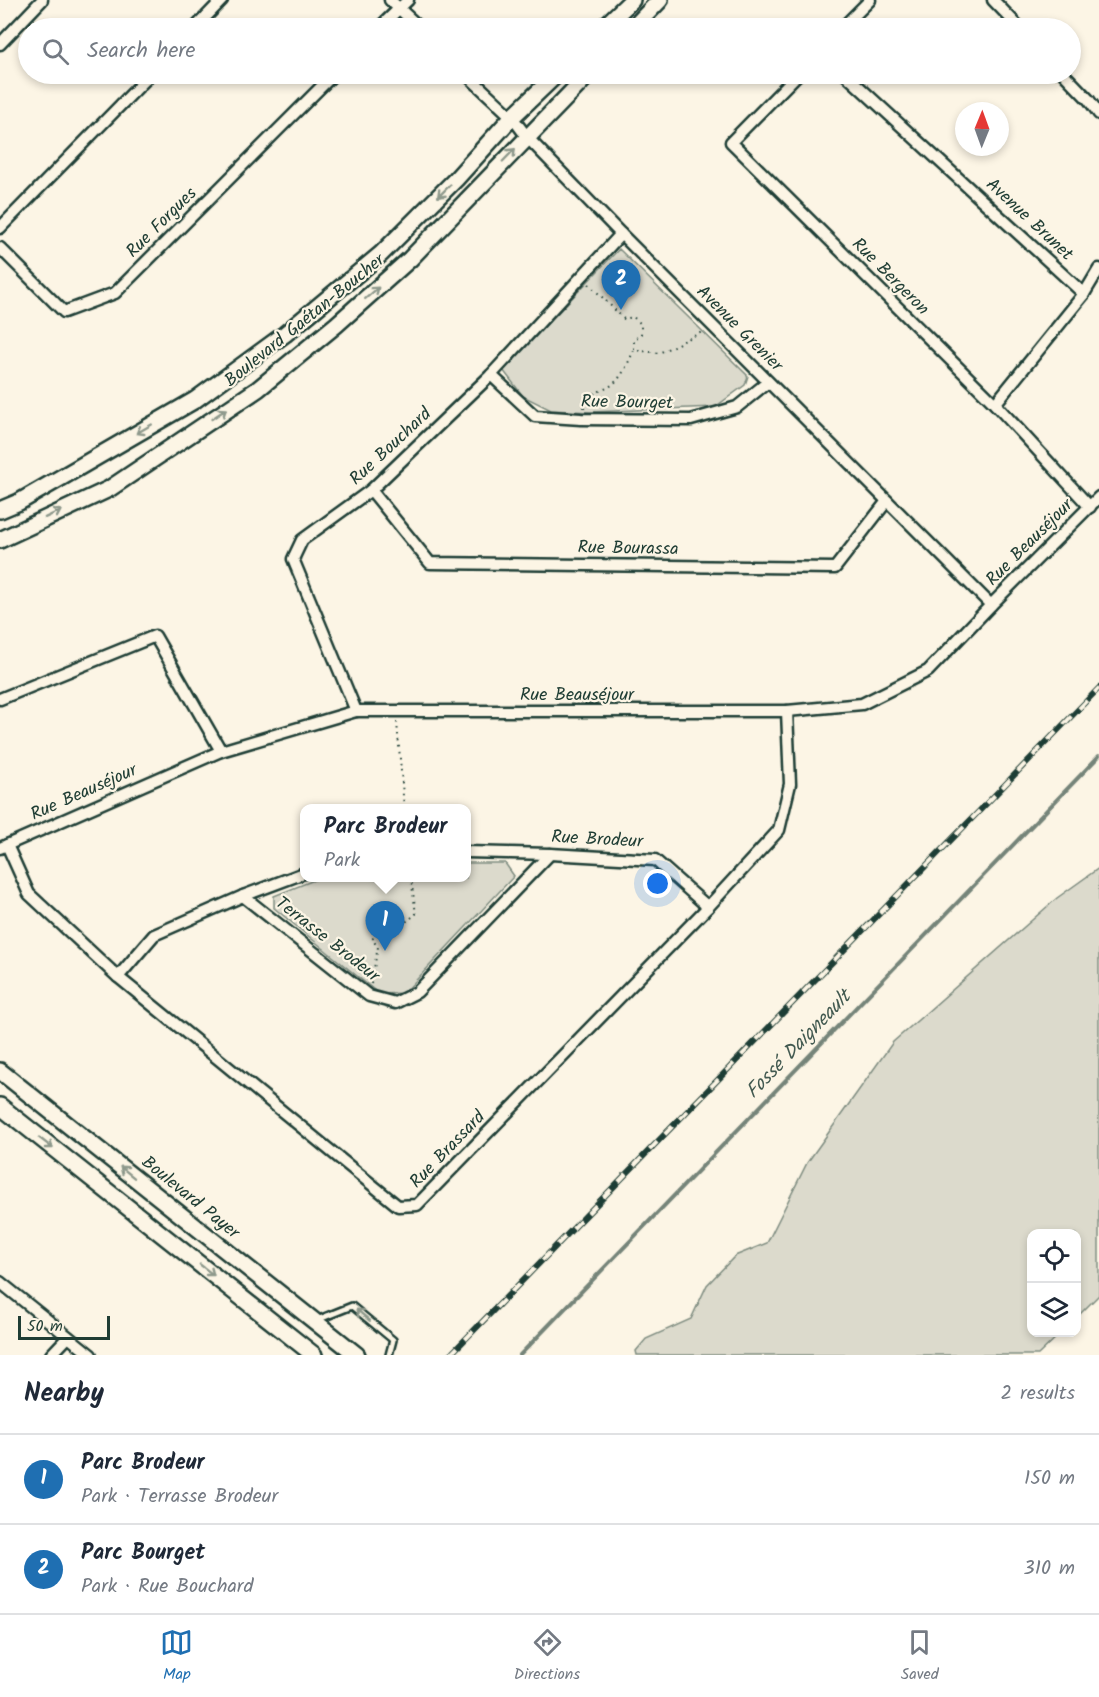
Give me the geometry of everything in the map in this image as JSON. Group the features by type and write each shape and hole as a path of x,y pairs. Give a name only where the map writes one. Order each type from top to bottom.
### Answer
{"main road":[{"path":"613,18 632,0"},
{"path":"643,18 660,0"},
{"name":"Boulevard Gaétan-Boucher","path":"0,510 18,502 195,400 285,334 381,254 547,84"},
{"name":"Boulevard Gaétan-Boucher","path":"0,540 109,489 258,389 336,325 410,259 579,84"},
{"name":"Boulevard Payer","path":"0,1071 357,1355"},
{"path":"0,1107 314,1355"},
{"path":"283,1330 300,1311"}],"street":[{"path":"25,18 42,0"},
{"path":"205,18 222,0"},
{"path":"390,0 409,18"},
{"path":"390,18 408,0"},
{"path":"852,18 870,0"},
{"path":"993,0 1010,18"},
{"path":"0,44 18,25"},
{"path":"0,228 141,84"},
{"name":"Rue Forgues","path":"0,248 64,312 115,293 324,84"},
{"name":"Avenue Grenier","path":"477,84 512,117 527,137 712,327 991,605"},
{"name":"Rue Bergeron","path":"788,84 731,142 995,404 1090,507"},
{"name":"Avenue Brunet","path":"856,84 1084,294"},
{"path":"1074,84 1099,114"},
{"name":"Rue Bouchard","path":"356,711 293,559 302,540 371,490 491,375 621,234"},
{"path":"995,404 1084,294 1099,268"},
{"name":"Rue Bourget","path":"491,375 535,416 581,419 692,420 736,407 768,382"},
{"name":"Rue Bourassa","path":"371,490 430,563 835,568 887,501"},
{"name":"Rue Beauséjour","path":"4,846 221,751 356,711 787,711 862,704 928,671 1099,497"},
{"path":"0,699 155,636 221,751"},
{"name":"Rue Brassard","path":"4,846 29,894 118,977 398,1206 417,1205 708,907 779,830 790,784 787,711"},
{"name":"Rue Brodeur","path":"471,852 655,860 708,907"},
{"name":"Terrasse Brodeur","path":"243,896 369,996 395,1003 417,992 550,854"},
{"path":"118,977 154,935 243,896 300,875"},
{"path":"0,1282 91,1355"},
{"path":"51,1355 68,1337"}],"lane":[{"path":"313,1321 352,1306 393,1340 389,1355"}],"path":[{"path":"581,419 586,400 593,393 615,383 634,350 634,340 641,334 641,324 633,317 624,319 583,277"},
{"path":"634,350 659,353 712,327"},
{"path":"397,711 404,804"},
{"path":"369,996 378,947 372,939 382,933 383,919 408,921 416,914 412,882"}],"shaded area":[{"path":"619,249 748,376 745,385 715,407 590,412 551,410 523,396 503,370"},
{"path":"471,863 505,863 514,876 404,993 379,994 274,908 274,896 309,882 471,882"},
{"path":"1099,868 1099,1295 1081,1313 1081,1229 1027,1229 1027,1337 1057,1337 1038,1355 637,1355 636,1351 646,1339 691,1319 707,1285 735,1256 767,1243 807,1163 893,1042 1057,898"}],"waterway":[{"name":"Fossé Daigneault","path":"520,1355 1099,756"}],"railway":[{"path":"450,1355 1099,688"}],"place":[{"name":"Parc Bourget","path":"621,310"},
{"name":"Parc Brodeur","path":"385,951"}]}
